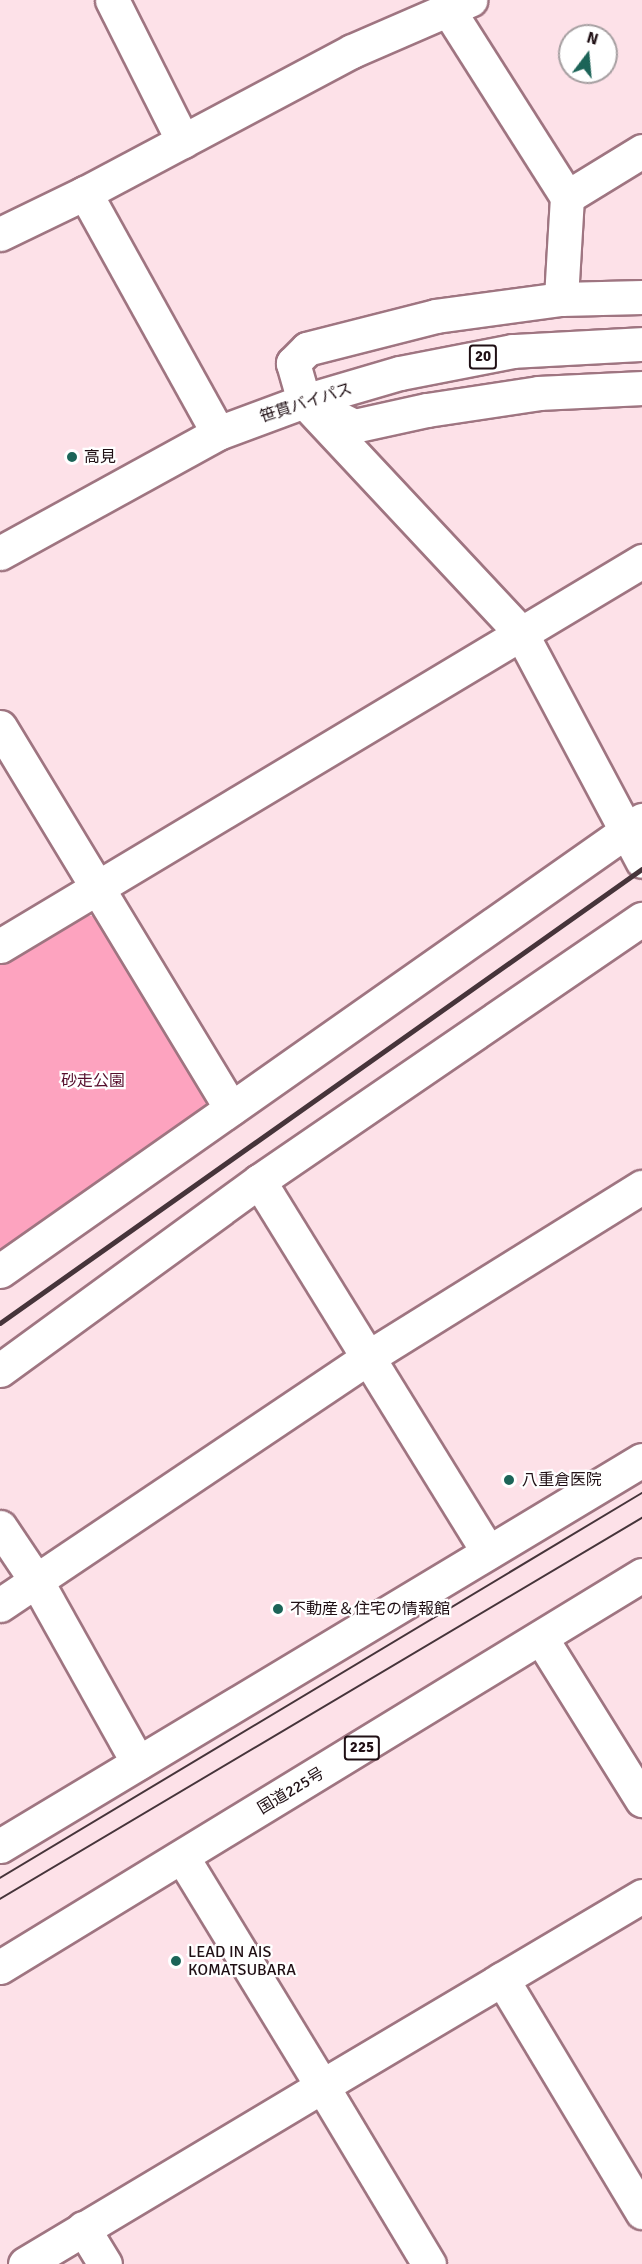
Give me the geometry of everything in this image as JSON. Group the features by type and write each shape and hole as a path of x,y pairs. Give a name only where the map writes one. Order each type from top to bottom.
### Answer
{"main road":[{"path":"112,0 183,141"},
{"path":"0,234 85,193 352,51 459,5 567,197 561,299"},
{"path":"567,197 642,151"},
{"path":"85,193 218,433"},
{"path":"642,297 561,299 436,316 307,349 293,363 316,398 521,633 634,826 642,861"},
{"name":"笹貫バイパス","path":"0,554 218,433 316,398 400,374 513,351 642,344"},
{"path":"316,398 354,426 427,410 539,393 642,388"},
{"path":"0,946 642,561"},
{"path":"0,728 231,1108"},
{"path":"0,1271 634,826"},
{"path":"0,1370 259,1181 642,919"},
{"path":"259,1181 370,1356 488,1552"},
{"path":"0,1605 370,1356 642,1187"},
{"path":"0,1846 642,1460"},
{"path":"0,1527 37,1582 138,1763"},
{"name":"国道225号","path":"0,1967 642,1575"},
{"path":"541,1638 642,1800"},
{"path":"182,1857 429,2264"},
{"path":"25,2264 642,1896"},
{"path":"502,1979 642,2212"},
{"path":"83,2228 105,2264"}],"green space":[{"name":"砂走公園","path":"78,913 102,918 211,1097 207,1115 0,1261 0,960"}],"tram line":[{"path":"0,1878 642,1493"},
{"path":"0,1899 642,1518"}],"railway":[{"path":"0,1323 642,869"}],"place":[{"name":"高見","path":"72,457"},
{"name":"八重倉医院","path":"509,1480"},
{"name":"不動産＆住宅の情報館","path":"278,1609"},
{"name":"LEAD IN AIS KOMATSUBARA","path":"176,1961"}]}
